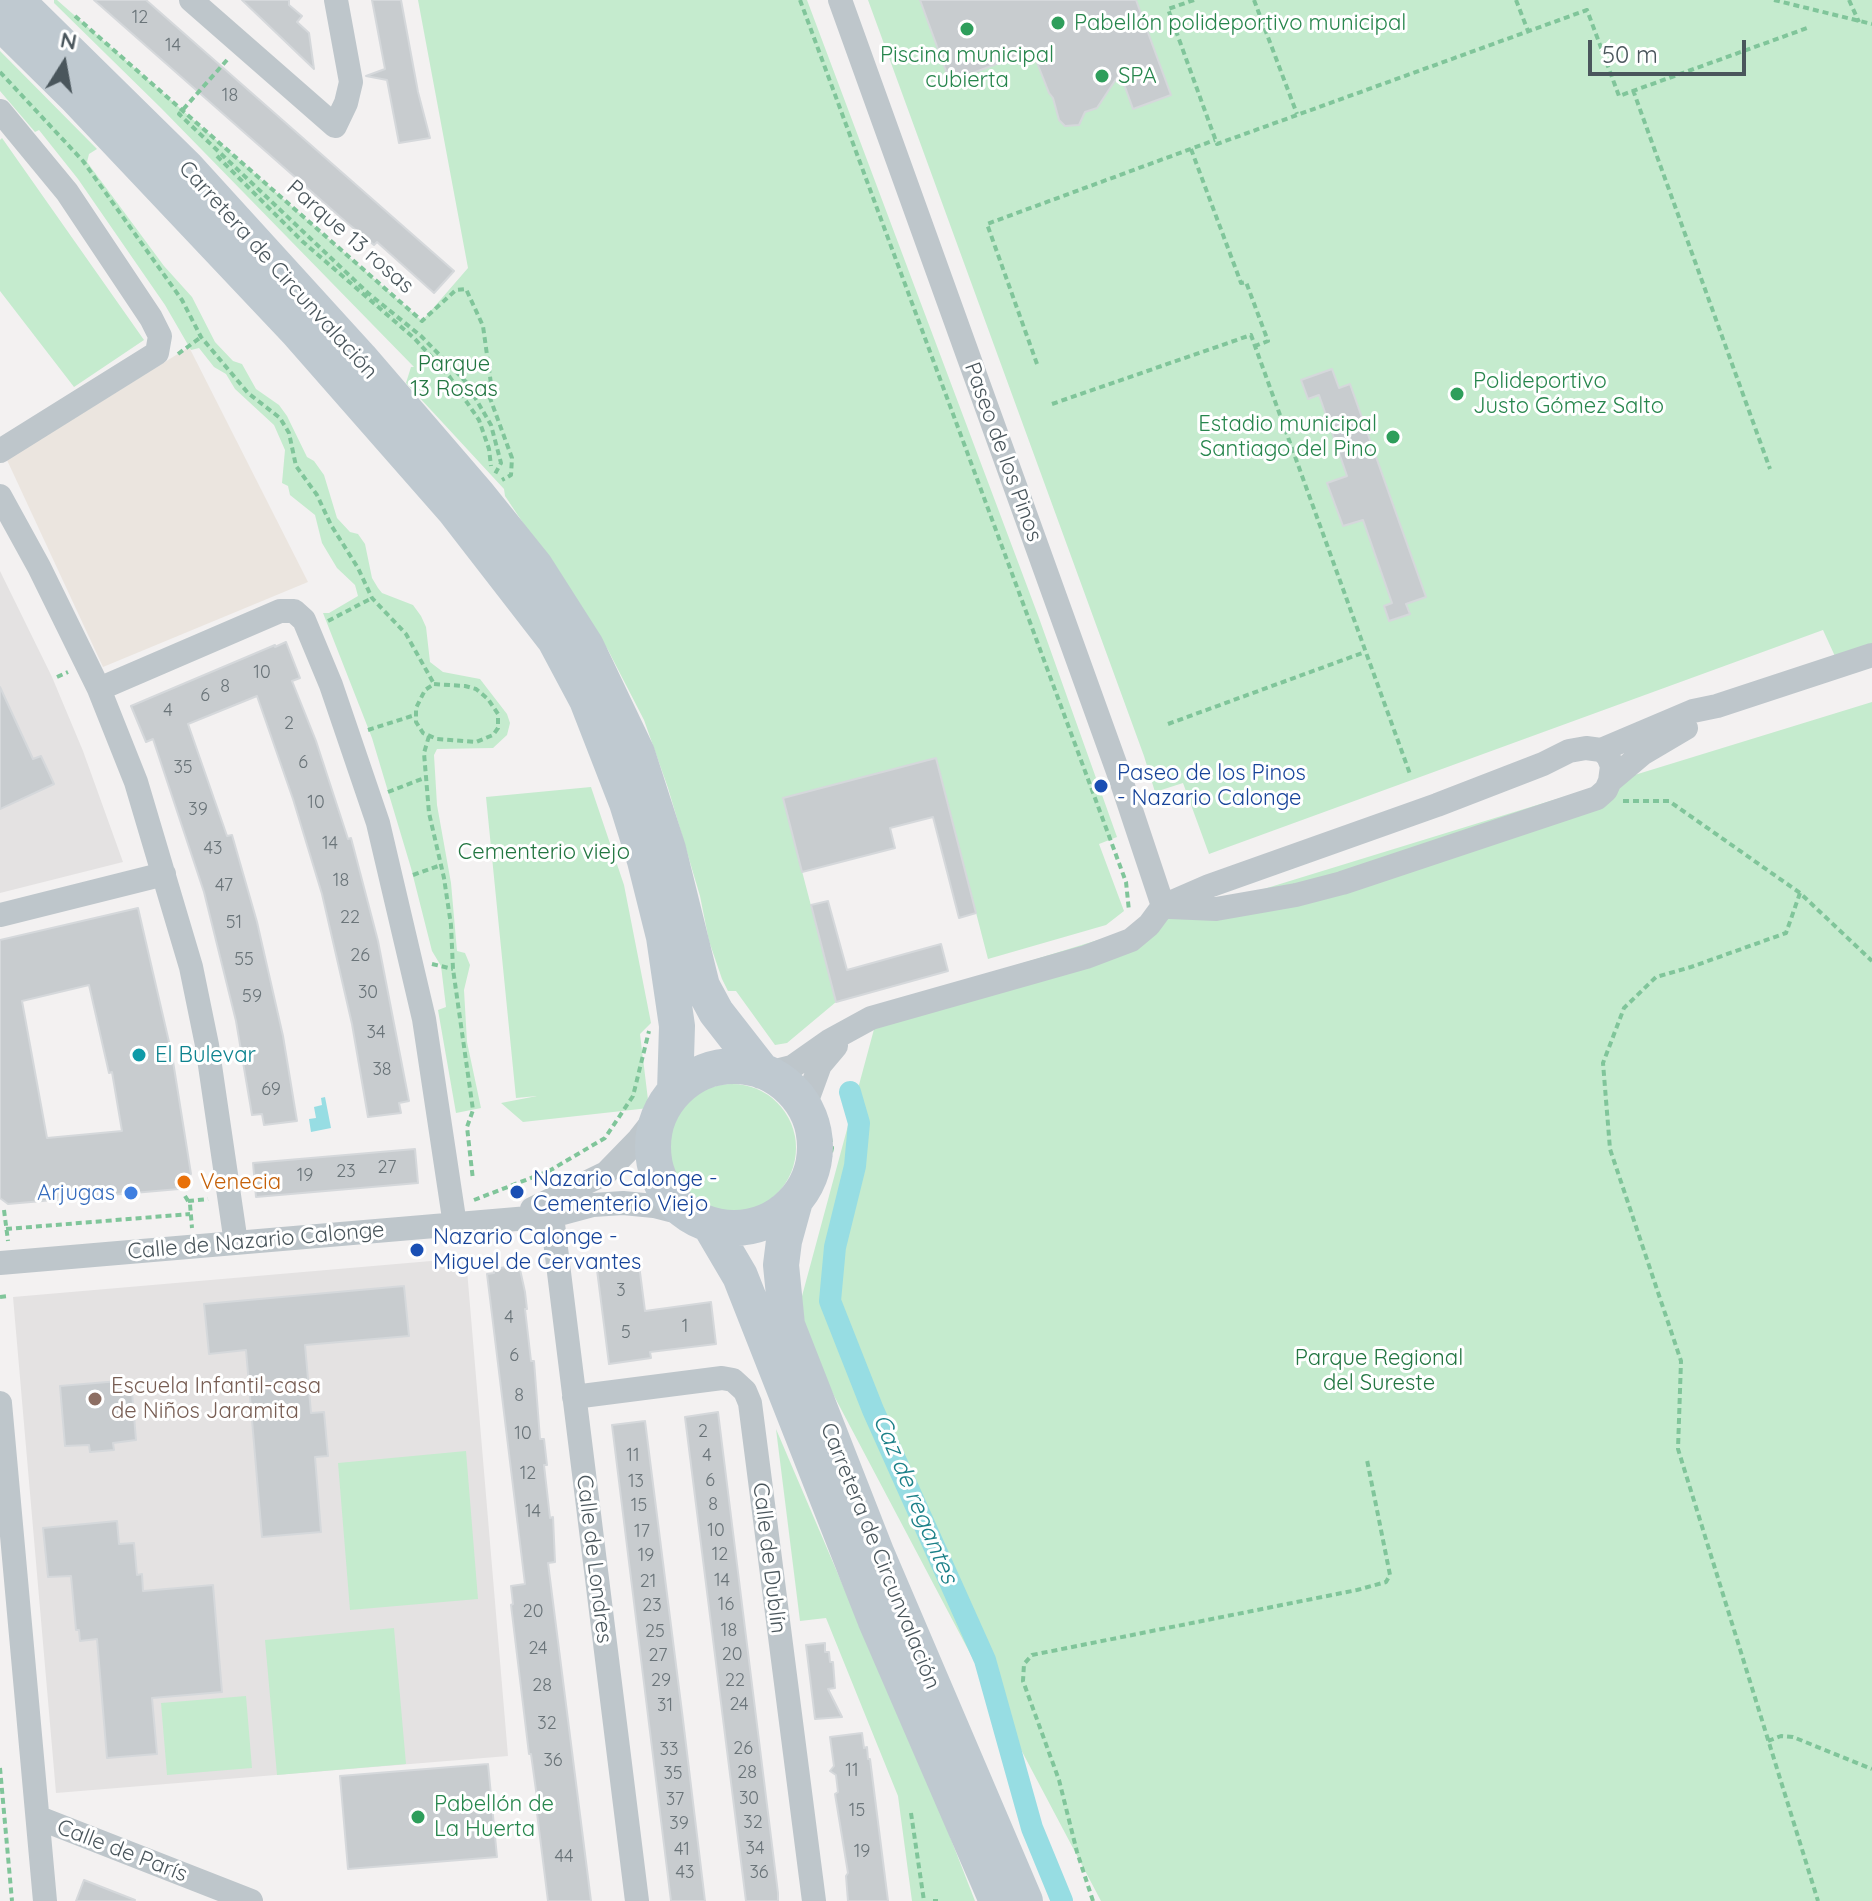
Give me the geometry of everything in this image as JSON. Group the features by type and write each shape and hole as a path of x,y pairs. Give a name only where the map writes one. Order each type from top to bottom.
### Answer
{"main road":[{"name":"Carretera de Circunvalación","path":"16,0 187,168 360,358 489,482 535,566 586,646 637,753 655,803 702,986 716,1012 765,1072"},
{"name":"Carretera de Circunvalación","path":"0,22 75,96 297,331 455,511 555,640 587,700 627,803 664,937 677,1026 668,1101"},
{"path":"749,1067 765,1072 783,1081 815,1108 816,1155 805,1187 805,1200 756,1225 733,1228 700,1220 666,1191 656,1168 653,1143 668,1101 691,1078 709,1069 749,1067"},
{"name":"Carretera de Circunvalación","path":"805,1200 784,1241 781,1265 787,1325 876,1552 1025,1901"},
{"name":"Carretera de Circunvalación","path":"700,1220 740,1276 875,1619 997,1901"}],"street":[{"path":"191,0 335,126 346,103 351,82 336,0"},
{"name":"Paseo de los Pinos","path":"840,0 1121,780 1163,906"},
{"path":"0,111 67,192 160,336 157,353 0,451"},
{"path":"0,496 99,689 136,782 191,967 205,1031 236,1243"},
{"path":"99,689 280,611 294,611 314,622 331,685 378,823 424,1019 462,1216"},
{"path":"765,1072 792,1067 871,1018 1086,957 1131,940 1149,925 1163,906 1209,886 1437,805 1569,751 1586,748 1601,750 1693,711 1872,655"},
{"path":"1163,906 1216,909 1296,895 1342,883 1597,798 1634,759 1717,706"},
{"path":"1601,750 1612,766 1610,781"},
{"path":"0,915 164,874"},
{"path":"815,1108 820,1065 853,1027"},
{"name":"Calle de Nazario Calonge","path":"512,1218 587,1185 606,1173 668,1101"},
{"name":"Calle de Nazario Calonge","path":"0,1263 236,1243 462,1216 552,1216 593,1205 623,1203 654,1206 700,1220"},
{"name":"Calle de Londres","path":"552,1216 637,1901"},
{"name":"Calle de Dublín","path":"574,1397 722,1378 733,1380 745,1391 750,1403 814,1901"},
{"path":"0,1403 45,1901"},
{"name":"Calle de París","path":"39,1818 251,1901"}],"path":[{"path":"800,0 1126,882 1130,901 1125,920"},
{"path":"1194,0 1180,2 1168,9 1217,144 1587,10 1619,96 1810,27"},
{"path":"1254,0 1297,114"},
{"path":"1516,0 1528,31"},
{"path":"1774,0 1872,24"},
{"path":"1849,0 1859,22"},
{"name":"Parque 13 rosas","path":"68,9 422,321 456,290 466,289 483,326 492,391 490,398 512,458 511,475 489,482 489,449 479,420 449,376 414,338 302,241 229,167 172,117"},
{"path":"71,19 92,40"},
{"path":"232,55 179,114 368,293 421,336 466,382 491,425 501,463 489,482"},
{"path":"0,72 84,159 182,300 201,337 248,393 280,418 289,433 296,466 317,495 372,598 406,634 434,684"},
{"path":"1633,90 1770,469"},
{"path":"1037,364 987,224 1215,140"},
{"path":"1191,149 1241,283 1246,282 1268,341 1255,346"},
{"path":"75,166 84,159"},
{"path":"1052,404 1251,335 1410,774"},
{"path":"314,622 372,598"},
{"path":"1168,724 1365,652"},
{"path":"434,684 455,684 476,689 488,699 498,714 498,728 493,735 476,742 423,733 415,715 421,696 434,684"},
{"path":"366,732 415,715"},
{"path":"429,736 424,753 429,813 451,925 453,969 473,1110 467,1127 473,1182"},
{"path":"387,792 427,777"},
{"path":"1610,781 1613,796 1624,802 1669,801 1800,893 1872,961"},
{"path":"410,876 441,865"},
{"path":"1800,893 1786,933 1656,977 1624,1008 1603,1063 1610,1149 1681,1361 1678,1449 1818,1901"},
{"path":"432,964 453,969"},
{"path":"462,1216 474,1200 485,1194 549,1171 605,1138 633,1096 646,1035 651,1029"},
{"path":"805,1200 826,1176 832,1148 815,1108"},
{"path":"4,1226 190,1214"},
{"path":"0,1297 9,1296"},
{"path":"1093,1901 1059,1780 1023,1681 1024,1664 1032,1655 1386,1582 1390,1575 1367,1460"},
{"path":"1768,1741 1781,1736 1793,1737 1872,1769"},
{"path":"0,1768 12,1901"},
{"path":"911,1813 924,1901"}],"shaded area":[{"path":"0,571 52,677 83,751 123,862 0,893"},
{"path":"466,1258 508,1756 56,1793 13,1297"}],"green space":[{"name":"Parque 13 Rosas","path":"54,0 422,321 468,268 418,0 807,0 1039,618 1117,837 1099,844 1124,911 1106,925 988,959 936,758 783,798 836,1002 787,1043 775,1045 736,991 728,991 722,979 668,788 644,720 608,650 505,496 504,489 406,383 411,367 414,367"},
{"name":"Polideportivo Justo Gómez Salto","path":"868,0 1872,0 1872,667 1844,676 1823,630 1209,854 1183,783 1155,792"},
{"path":"0,51 97,149 89,154 87,162 164,266 192,297 215,342 233,361 242,364 256,389 279,405 287,416 307,457 324,475 337,518 350,532 358,534 365,544 372,578 378,588 382,593 413,605 421,616 426,627 430,662 443,672 480,679 507,714 510,723 507,735 493,748 437,749 434,755 437,805 451,883 457,951 465,953 470,965 464,990 467,1042 481,1108 456,1113 438,1010 446,1007 441,966 432,951 372,738 323,613 329,613 358,596 355,585 337,568 322,543 315,515 290,495 288,486 282,483 285,450 274,425 235,389 226,374 214,367 199,348 191,350 165,305 78,179 39,130 35,132 0,91"},
{"path":"2,138 144,340 74,387 0,291"},
{"name":"Parque Regional del Sureste","path":"1872,702 1872,1901 1101,1901 795,1322 880,1007"},
{"name":"Cementerio viejo","path":"591,787 624,885 651,1023 640,1034 649,1108 523,1122 501,1103 537,1096 516,1098 486,797"},
{"path":"732,1084 757,1088 778,1102 792,1123 796,1148 792,1173 778,1194 757,1208 732,1212 707,1208 686,1194 672,1173 668,1148 672,1123 686,1102 707,1088"},
{"path":"776,1429 975,1901 912,1901 898,1796 826,1618 800,1621"},
{"path":"466,1451 478,1599 350,1610 338,1463"},
{"path":"394,1628 406,1764 277,1775 265,1640"},
{"path":"246,1696 252,1768 167,1775 161,1703"}],"sand":[{"path":"189,347 308,582 103,667 7,460"}],"water":[{"path":"325,1097 331,1128 311,1132 309,1119 316,1118 314,1107 322,1105 321,1098"}],"building":[{"path":"94,0 146,0 454,271 434,293 377,242 374,245 346,222"},
{"path":"242,0 289,0 289,5 302,16 297,22 309,33 314,69"},
{"path":"372,0 401,0 430,138 399,143 387,80 366,76 385,69"},
{"path":"920,0 1136,0 1171,95 1133,109 1120,73 1097,108 1085,112 1079,125 1065,126 1059,120 1032,50 950,82"},
{"path":"1332,369 1339,388 1350,384 1426,597 1406,604 1410,614 1389,621 1384,606 1392,603 1363,520 1343,526 1327,483 1347,476 1319,395 1308,399 1301,380"},
{"path":"286,642 300,678 292,681 316,741 348,839 351,838 378,941 409,1101 399,1103 401,1113 368,1117 352,1024 322,894 257,696 188,724 227,836 232,835 257,922 283,1036 297,1121 264,1125 262,1114 252,1115 236,1021 204,892 153,739 146,742 131,706"},
{"path":"0,687 33,759 41,756 54,784 0,809"},
{"path":"936,758 976,913 959,918 933,817 890,828 895,848 802,872 783,798"},
{"path":"828,901 847,970 941,944 948,971 836,1002 811,905"},
{"name":"El Bulevar","path":"138,908 172,1055 191,1174 179,1189 8,1204 0,1198 0,940","holes":["89,985 109,1073 112,1072 122,1131 47,1138 22,1001"]},
{"path":"415,1149 418,1183 256,1197 253,1163"},
{"path":"638,1257 645,1311 711,1302 716,1344 650,1352 651,1358 609,1364 596,1262"},
{"path":"519,1265 525,1292 531,1361 534,1361 540,1439 544,1439 550,1518 553,1517 555,1562 548,1563 591,1901 548,1901 511,1605 511,1586 525,1584 487,1274 494,1273 494,1269"},
{"path":"404,1286 409,1336 305,1345 311,1413 324,1412 328,1456 315,1457 321,1532 262,1537 246,1350 209,1354 204,1304"},
{"path":"131,1380 136,1440 113,1443 114,1450 90,1452 89,1445 65,1446 60,1386"},
{"path":"718,1412 778,1901 746,1901 685,1417"},
{"path":"645,1421 705,1901 671,1901 670,1893 612,1425"},
{"path":"117,1521 119,1544 134,1543 137,1575 142,1574 143,1591 213,1585 222,1692 152,1698 157,1754 107,1758 97,1639 80,1641 79,1630 76,1630 71,1576 48,1577 43,1528"},
{"path":"825,1643 825,1652 829,1652 830,1662 833,1662 835,1688 828,1689 842,1717 815,1719 806,1645"},
{"path":"862,1733 864,1748 867,1747 870,1759 888,1901 848,1901 848,1873 835,1794 838,1792 836,1775 830,1771 834,1766 830,1737"},
{"name":"Pabellón de La Huerta","path":"488,1764 497,1857 348,1869 340,1776"},
{"path":"84,1880 135,1900 76,1901"}],"waterway":[{"name":"Caz de regantes","path":"850,1092 859,1123 855,1166 835,1247 830,1301 873,1410 985,1660 1032,1828 1062,1901"}],"place":[{"name":"Pabellón polideportivo municipal","path":"1058,23"},
{"name":"Piscina municipal cubierta","path":"967,29"},
{"name":"SPA","path":"1102,76"},
{"name":"Polideportivo Justo Gómez Salto","path":"1457,394"},
{"name":"Estadio municipal Santiago del Pino","path":"1393,437"},
{"name":"Paseo de los Pinos - Nazario Calonge","path":"1101,786"},
{"name":"El Bulevar","path":"139,1055"},
{"name":"Venecia","path":"184,1182"},
{"name":"Nazario Calonge - Cementerio Viejo","path":"517,1192"},
{"name":"Arjugas","path":"131,1193"},
{"name":"Nazario Calonge - Miguel de Cervantes","path":"417,1250"},
{"name":"Escuela Infantil-casa de Niños Jaramita","path":"95,1399"},
{"name":"Pabellón de La Huerta","path":"418,1817"}]}
